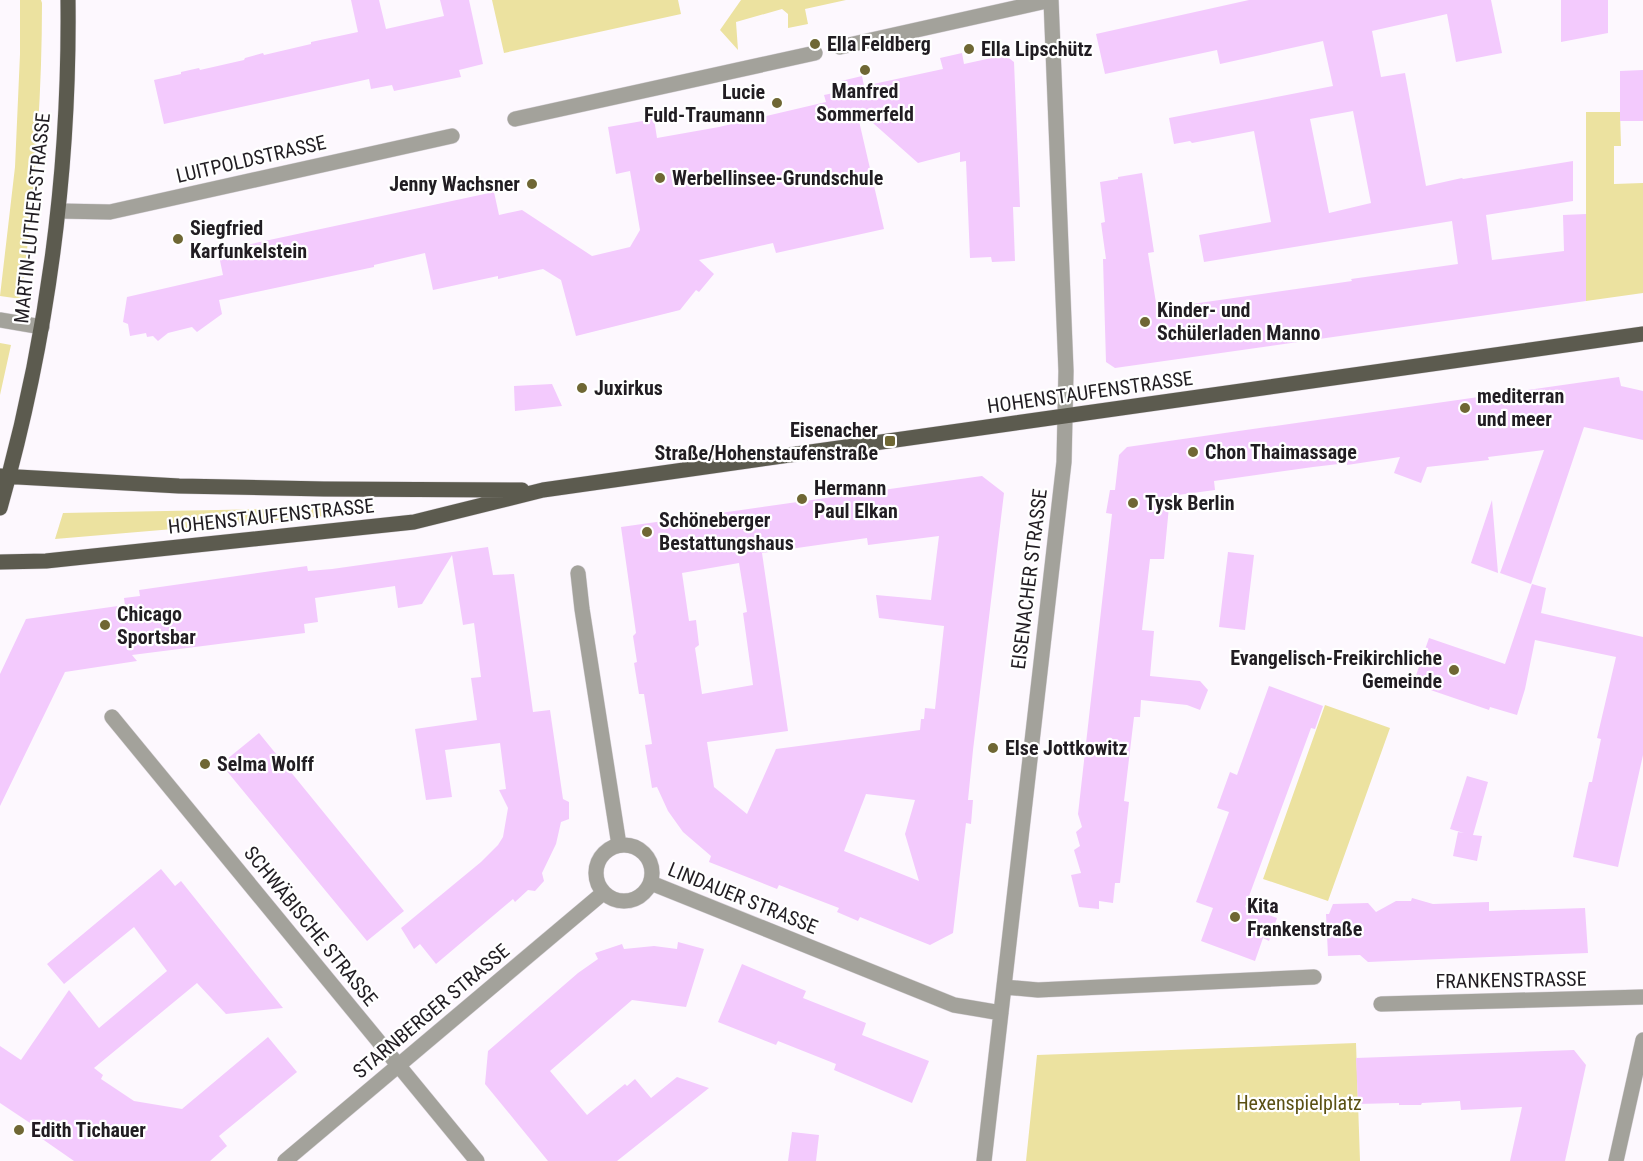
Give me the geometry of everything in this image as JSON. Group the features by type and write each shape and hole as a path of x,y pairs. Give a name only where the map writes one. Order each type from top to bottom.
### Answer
{"main road":[{"name":"MARTIN-LUTHER-STRASSE","path":"0,508 4,476 24,419 42,327 59,211 68,67 68,0"},
{"name":"HOHENSTAUFENSTRASSE","path":"0,562 46,561 414,522 543,490 1643,334"},
{"name":"HOHENSTAUFENSTRASSE","path":"4,476 235,487 543,490"}],"street":[{"path":"840,47 1051,0"},
{"name":"EISENACHER STRASSE","path":"984,1161 1061,488 1066,371 1051,0"},
{"path":"515,119 815,53"},
{"name":"LUITPOLDSTRASSE","path":"59,211 110,212 452,136"},
{"path":"0,320 42,327"},
{"path":"579,573 582,609 619,846 604,854 596,869 596,877 603,893 611,898 630,901 639,898 651,883"},
{"name":"SCHWÄBISCHE STRASSE","path":"112,717 477,1161"},
{"name":"LINDAUER STRASSE","path":"619,846 636,847 648,859 652,875 651,883 954,1005 1001,1013"},
{"name":"STARNBERGER STRASSE","path":"285,1161 603,893"},
{"path":"1004,987 1038,990 1314,977"},
{"name":"FRANKENSTRASSE","path":"1381,1004 1643,997"},
{"path":"1616,1161 1643,1040"}],"green space":[{"path":"20,0 41,0 42,3 41,78 36,151 21,299 0,296 15,167"},
{"path":"492,0 678,0 681,14 504,53"},
{"path":"741,0 846,0 805,9 808,24 788,28 788,14 782,9 736,22 738,50 720,30"},
{"path":"1586,112 1620,112 1621,146 1614,146 1614,184 1643,183 1643,293 1586,301"},
{"path":"0,343 11,345 0,395"},
{"path":"372,507 372,512 55,539 63,513"},
{"path":"1325,705 1390,728 1328,901 1263,879"},
{"name":"Hexenspielplatz","path":"1356,1043 1360,1161 1026,1161 1037,1055"}],"building":[{"path":"351,0 379,0 386,29 444,16 440,0 469,0 483,64 459,70 461,77 394,91 392,85 371,89 369,79 164,124 154,80 358,32"},
{"path":"1249,0 1491,0 1502,53 1456,62 1447,14 1372,31 1381,77 1405,73 1426,186 1462,178 1573,161 1573,201 1486,215 1492,260 1564,251 1563,215 1586,214 1586,301 1115,368 1106,362 1103,259 1106,259 1101,223 1105,222 1100,182 1142,173 1154,252 1148,253 1157,309 1458,264 1452,221 1204,262 1199,235 1271,222 1254,131 1192,143 1190,141 1174,144 1169,118 1333,86 1323,41 1220,64 1217,50 1105,74 1096,34","holes":["1353,111 1371,203 1329,213 1310,119"]},
{"path":"1561,0 1608,0 1608,33 1561,42"},
{"path":"962,53 964,64 1005,55 1014,62 1020,207 1013,207 1015,261 992,262 991,257 970,258 966,161 960,162 960,152 918,163 856,108 884,229 776,253 773,243 699,260 714,274 699,292 696,290 680,310 576,336 561,280 543,269 433,290 425,253 374,265 374,267 219,300 222,314 197,332 192,327 168,333 158,341 153,336 147,337 146,333 130,336 128,324 123,322 127,297 223,275 218,251 494,192 499,215 522,210 592,256 630,247 640,230 630,171 616,174 608,127 654,119 657,138 719,127 826,102 824,95 843,91 841,81 862,76 864,86 943,69 940,58"},
{"path":"1643,70 1643,121 1620,121 1620,71"},
{"path":"1619,377 1621,386 1643,391 1643,440 1584,427 1531,584 1500,573 1544,450 1488,457 1489,460 1427,467 1421,483 1394,473 1400,457 1214,481 1215,490 1170,496 1164,559 1150,559 1142,630 1154,631 1150,676 1200,681 1208,690 1200,710 1187,705 1141,700 1140,717 1134,717 1124,801 1129,802 1120,883 1115,883 1113,903 1099,901 1099,909 1079,907 1071,875 1081,873 1074,850 1080,846 1076,832 1082,827 1078,814 1112,514 1106,513 1110,490 1115,490 1119,455 1127,447"},
{"path":"552,384 562,406 515,411 514,386"},
{"path":"982,476 1004,493 968,800 973,800 971,824 966,823 953,933 930,945 860,917 858,921 837,912 839,908 779,885 777,889 709,862 711,856 683,832 668,811 657,787 652,788 645,745 652,744 644,694 639,694 634,663 637,662 633,636 636,633 621,527","holes":["939,536 931,600 876,595 879,618 944,626 935,709 925,708 920,730 776,749 747,814 714,787 707,742 788,731 762,553 867,538 868,545","739,563 747,612 743,613 753,685 702,694 695,648 699,645 696,620 689,621 682,573","866,794 915,800 905,834 919,881 844,851"]},
{"path":"1492,500 1498,573 1471,563"},
{"path":"488,547 493,575 514,574 533,712 550,710 563,799 569,802 569,819 561,822 556,844 542,873 544,881 535,891 528,890 515,902 513,899 436,964 420,944 414,949 401,928 481,862 498,845 503,837 508,808 499,790 506,789 500,743 445,750 452,797 426,800 415,729 477,720 471,678 481,677 474,623 463,625 452,555 422,604 398,608 395,586 315,598 318,622 304,624 305,633 132,655 137,661 65,672 0,806 0,674 26,619 125,605 124,598 140,596 139,590 307,566 308,571 332,569"},
{"path":"1228,552 1254,555 1245,630 1219,627"},
{"path":"1532,584 1546,588 1541,613 1643,637 1643,755 1618,867 1573,857 1589,782 1592,782 1601,739 1597,738 1616,657 1535,640 1517,715 1490,707 1489,710 1413,684 1429,638 1505,664"},
{"path":"1269,686 1323,706 1315,729 1311,728 1245,907 1277,918 1269,941 1263,938 1255,961 1201,941 1213,908 1196,902 1229,812 1217,808 1230,772 1237,775"},
{"path":"259,733 404,911 367,941 221,764"},
{"path":"1467,776 1488,782 1473,835 1482,836 1477,861 1453,856 1458,832 1464,833 1450,829"},
{"path":"161,869 175,886 181,881 283,1008 226,1014 197,983 94,1068 103,1075 101,1079 134,1101 182,1109 268,1037 297,1072 219,1136 227,1146 210,1161 74,1161 38,1136 42,1131 0,1103 0,1046 21,1060 69,990 99,1028 167,971 134,927 64,984 47,964"},
{"path":"1412,898 1433,904 1489,902 1489,911 1585,908 1588,953 1368,962 1360,955 1328,956 1326,914 1329,914 1333,904 1368,903 1376,912 1396,901 1411,901"},
{"path":"678,942 704,949 686,1007 632,1000 550,1071 587,1115 625,1084 627,1086 635,1079 651,1098 677,1077 709,1088 617,1161 548,1161 485,1084 488,1051 578,973 598,959 595,953 622,944 624,949 654,946 677,949"},
{"path":"742,964 806,991 803,998 866,1023 862,1035 929,1061 912,1103 834,1070 836,1064 778,1041 776,1045 718,1022"},
{"path":"1574,1050 1586,1065 1565,1161 1510,1161 1522,1107 1461,1110 1460,1101 1422,1103 1421,1105 1358,1104 1356,1058"},
{"path":"792,1132 819,1135 816,1161 788,1161"}],"place":[{"name":"Ella Feldberg","path":"815,44"},
{"name":"Ella Lipschütz","path":"969,49"},
{"name":"Manfred Sommerfeld","path":"865,70"},
{"name":"Lucie Fuld-Traumann","path":"777,103"},
{"name":"Werbellinsee-Grundschule","path":"660,178"},
{"name":"Jenny Wachsner","path":"532,184"},
{"name":"Siegfried Karfunkelstein","path":"178,239"},
{"name":"Kinder- und Schülerladen Manno","path":"1145,322"},
{"name":"Juxirkus","path":"582,388"},
{"name":"mediterran und meer","path":"1465,408"},
{"name":"Eisenacher Straße/Hohenstaufenstraße","path":"890,441"},
{"name":"Chon Thaimassage","path":"1193,452"},
{"name":"Hermann Paul Elkan","path":"802,499"},
{"name":"Tysk Berlin","path":"1133,503"},
{"name":"Schöneberger Bestattungshaus","path":"647,532"},
{"name":"Chicago Sportsbar","path":"105,625"},
{"name":"Evangelisch-Freikirchliche Gemeinde","path":"1454,670"},
{"name":"Else Jottkowitz","path":"993,748"},
{"name":"Selma Wolff","path":"205,764"},
{"name":"Kita Frankenstraße","path":"1235,917"},
{"name":"Edith Tichauer","path":"19,1130"}]}
